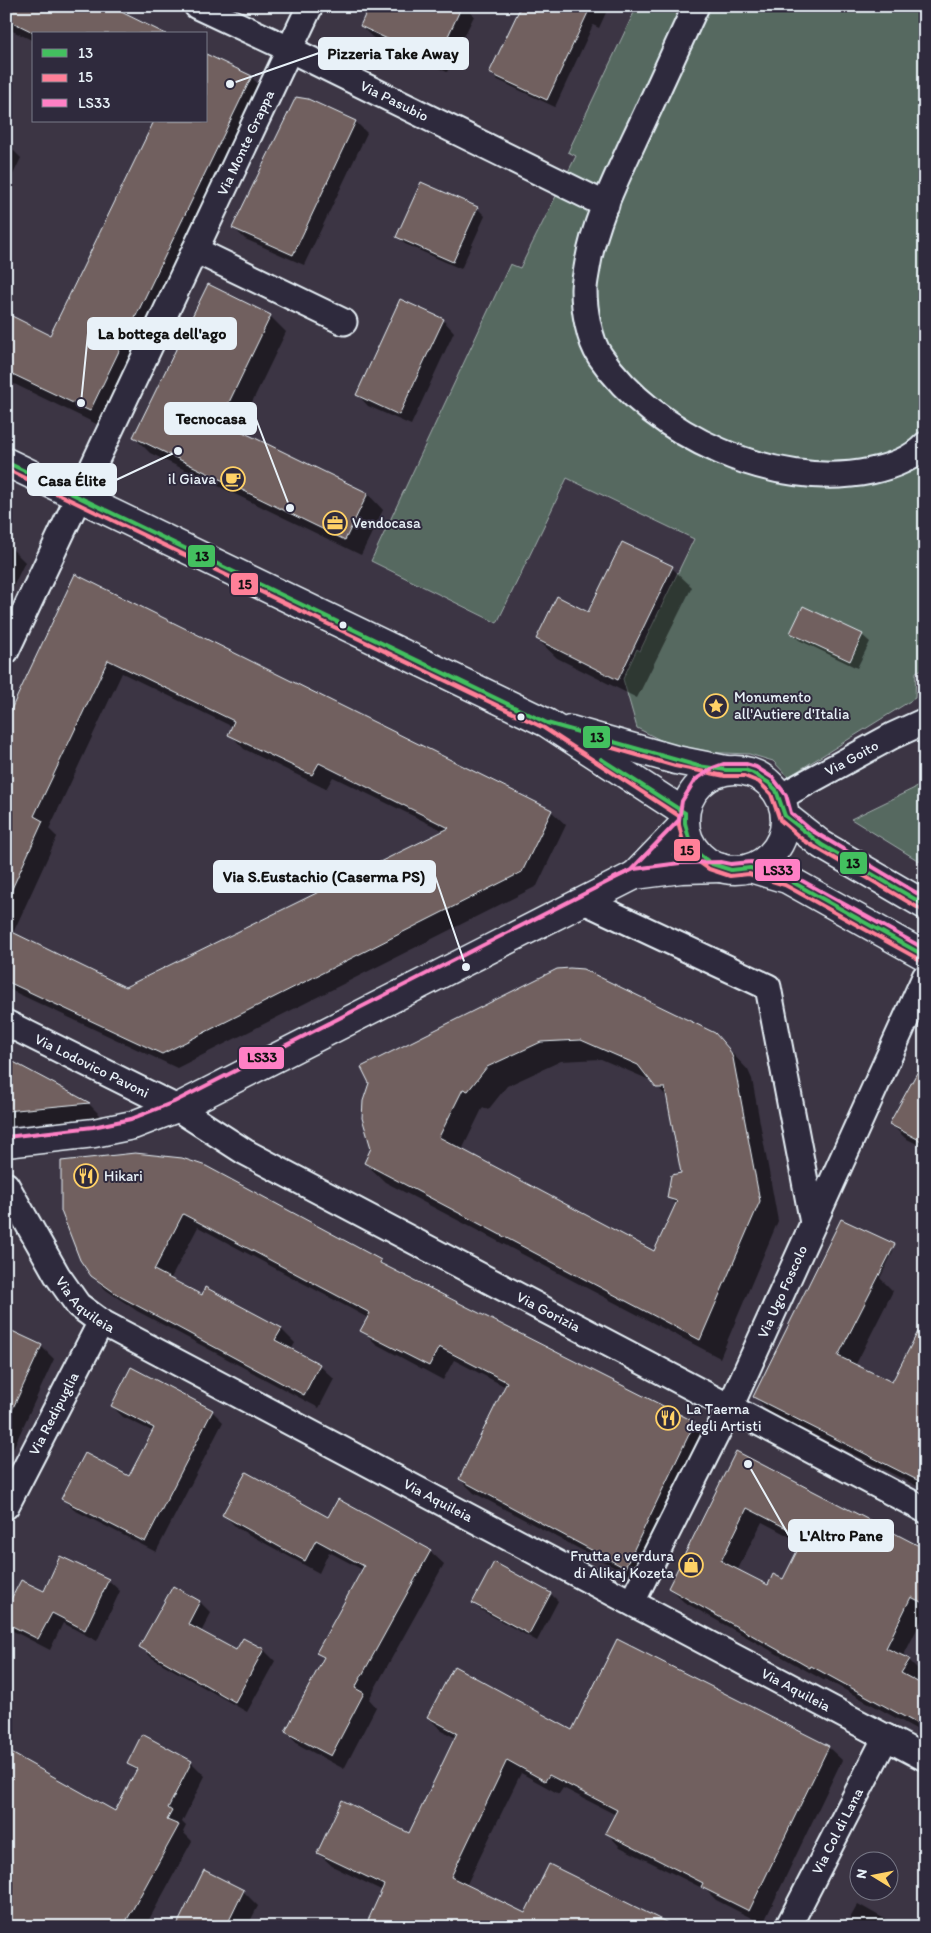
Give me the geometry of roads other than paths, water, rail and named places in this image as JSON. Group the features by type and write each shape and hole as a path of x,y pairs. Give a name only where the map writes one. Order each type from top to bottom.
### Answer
{"street":[{"name":"Via Pasubio","path":"197,6 289,49 606,205"},
{"name":"Via Monte Grappa","path":"6,651 310,6"},
{"path":"696,6 606,205 591,248 584,289 587,322 598,354 641,403 669,423 739,459 779,471 817,475 853,475 888,467 920,450 925,445"},
{"path":"195,250 344,322"},
{"path":"6,462 547,724 685,818 690,843 696,852 712,864 731,870 750,868 788,879 925,956"},
{"name":"Via Goito","path":"783,807 793,790 892,736 925,722"},
{"path":"547,724 676,760 726,770 745,770 762,777 776,790 783,807 785,826 779,844 767,858 750,868"},
{"path":"635,875 685,818 692,794 698,785 726,770"},
{"path":"783,807 822,845 925,905"},
{"path":"6,1143 94,1133 133,1125 177,1108 635,875 681,869 721,868"},
{"path":"584,901 768,987 813,1223"},
{"name":"Via Ugo Foscolo","path":"632,1602 730,1407 925,977"},
{"name":"Via Lodovico Pavoni","path":"6,1023 177,1108"},
{"name":"Via Gorizia","path":"177,1108 245,1152 925,1510"},
{"name":"Via Aquileia","path":"6,1185 56,1275 78,1305 101,1322 925,1758"},
{"name":"Via Redipuglia","path":"6,1506 101,1322"},
{"name":"Via Col di Lana","path":"788,1927 886,1737"}],"place":[{"name":"Pizzeria Take Away","path":"230,84"},
{"name":"La bottega dell'ago","path":"81,403"},
{"name":"Casa Élite","path":"178,451"},
{"name":"il Giava","path":"233,479"},
{"name":"Tecnocasa","path":"290,508"},
{"name":"Vendocasa","path":"335,523"},
{"name":"Monumento all'Autiere d'Italia","path":"716,706"},
{"name":"Via S.Eustachio (Caserma PS)","path":"466,967"},
{"name":"Hikari","path":"86,1176"},
{"name":"La Taerna degli Artisti","path":"668,1418"},
{"name":"L'Altro Pane","path":"748,1464"},
{"name":"Frutta e verdura di Alikaj Kozeta","path":"691,1565"}]}
